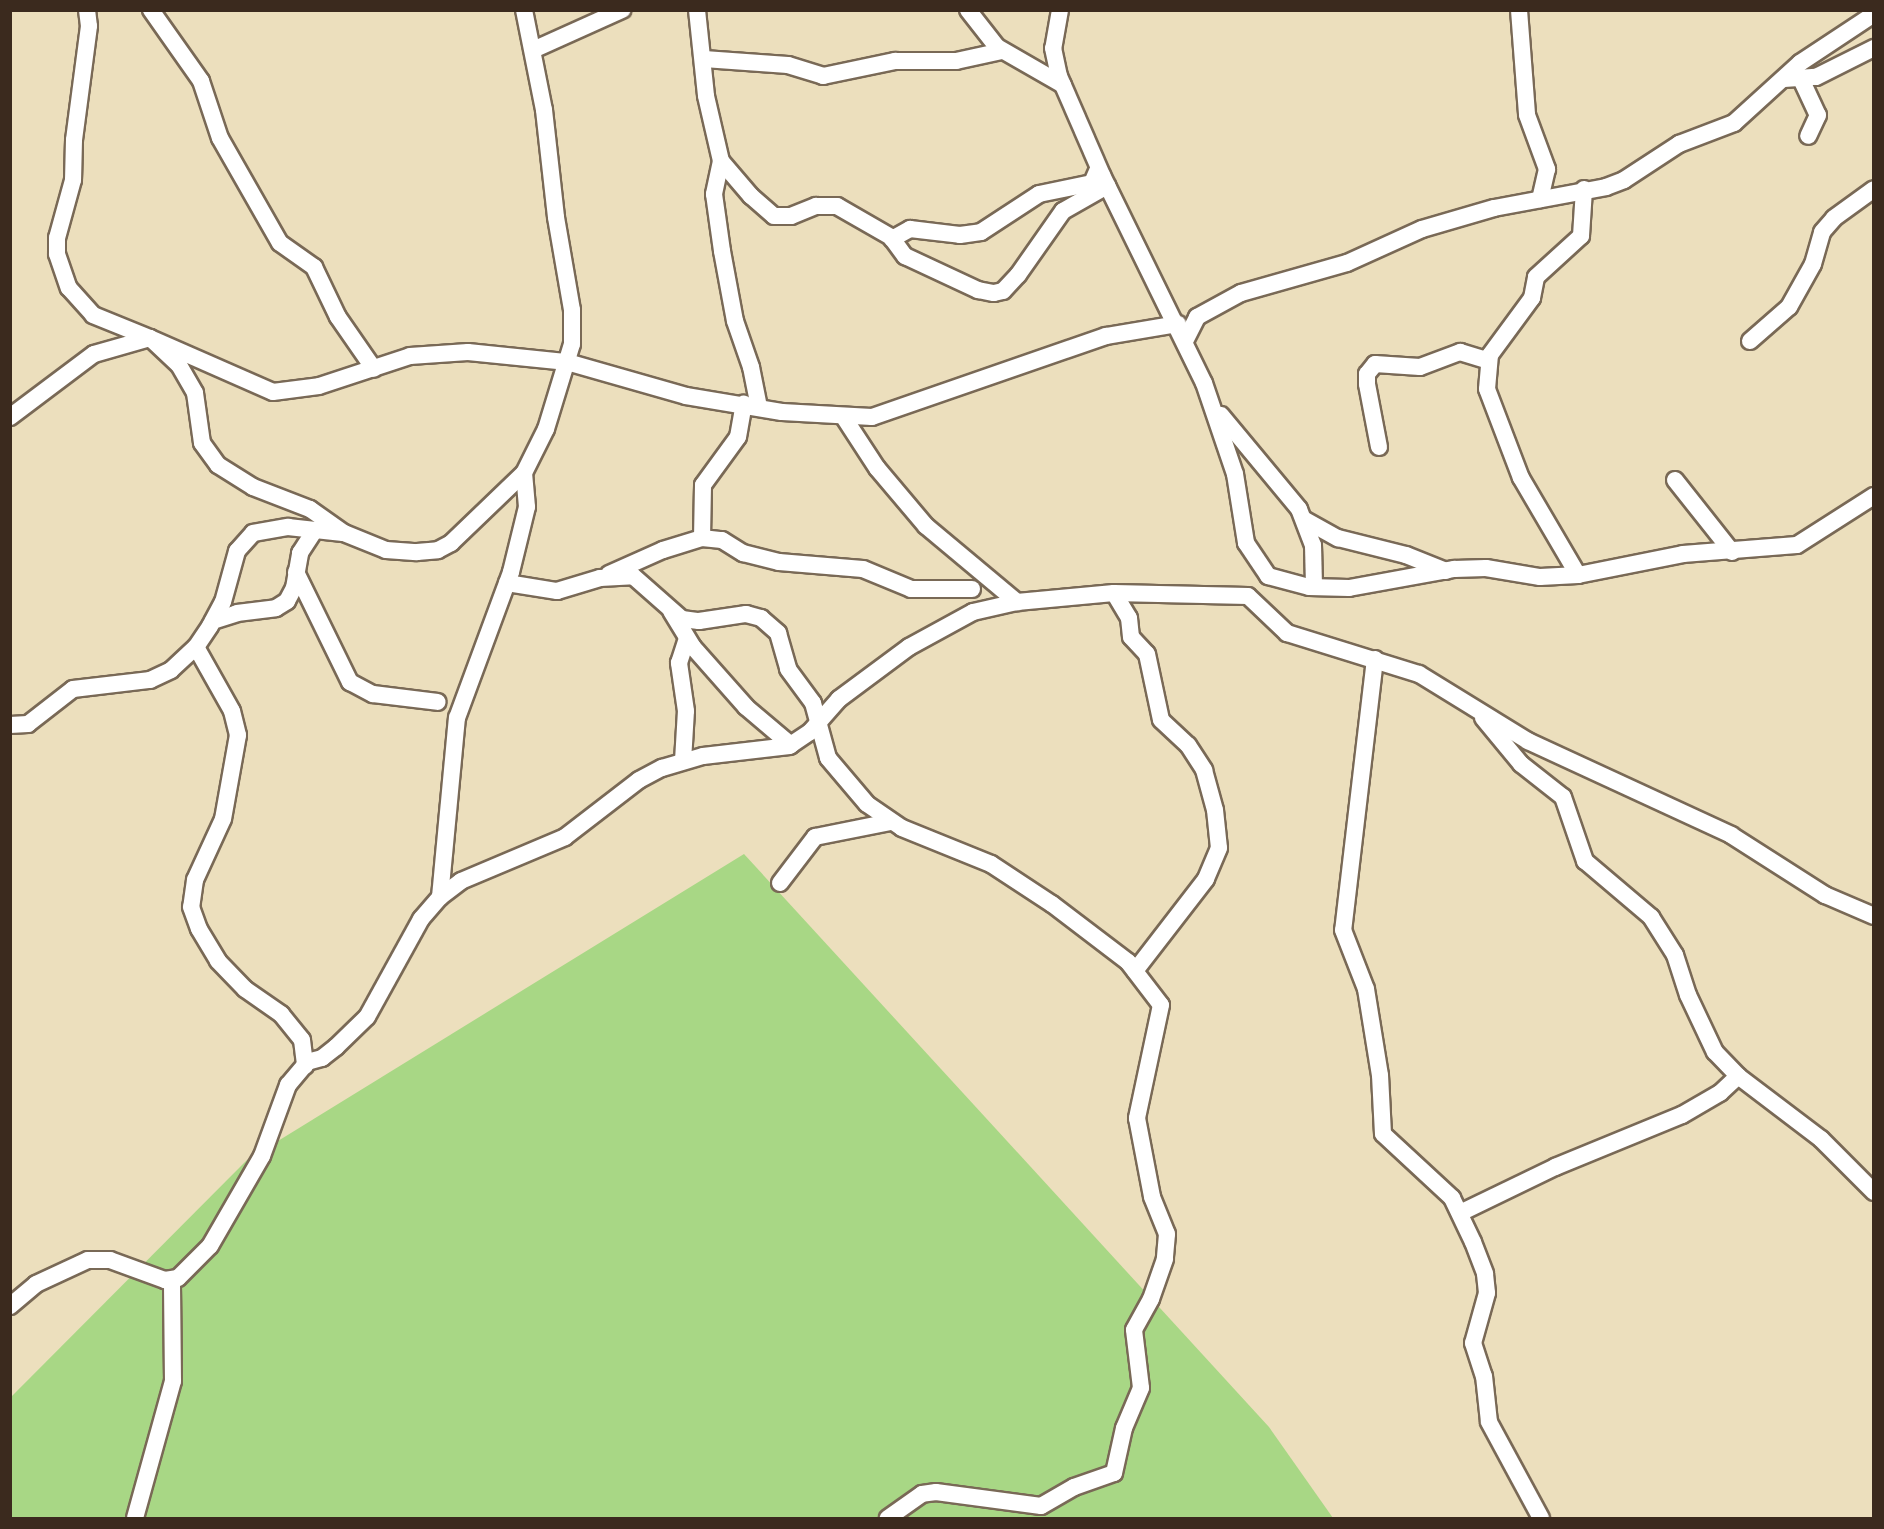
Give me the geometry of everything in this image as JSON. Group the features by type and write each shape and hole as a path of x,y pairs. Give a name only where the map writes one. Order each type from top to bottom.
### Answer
{"street":[{"path":"87,10 89,26 74,140 74,180 57,238 57,254 69,288 93,315 273,392 291,393 435,351 567,362 686,396 845,419 872,417 918,399 971,386 1106,336 1178,324"},
{"path":"151,10 201,81 220,138 280,243 314,267 338,317 374,369"},
{"path":"150,338 188,379 195,393 202,443 218,465 254,487 310,510 344,533 386,550 438,550 451,543 492,507 524,473 546,429 567,362 572,310 533,50 524,10"},
{"path":"533,50 622,10"},
{"path":"697,10 704,59 706,96 721,161 714,194 735,321 751,366 752,406 738,436 703,485 702,538"},
{"path":"968,10 983,33 1002,51 1063,85"},
{"path":"1060,10 1053,48 1063,85 1107,186 1178,324 1212,404 1235,474 1250,552 1268,576 1314,587 1389,583 1446,571 1486,568 1540,577 1578,575 1683,554 1732,552 1797,544 1874,496"},
{"path":"1519,10 1527,115 1547,169 1540,200"},
{"path":"1185,341 1197,317 1240,293 1347,263 1422,229 1584,189 1606,187 1624,180 1679,144 1734,123 1793,79 1810,56 1874,14"},
{"path":"1793,79 1816,77 1874,48"},
{"path":"704,59 788,65 823,76 895,61 956,61 1002,51"},
{"path":"1793,79 1818,115 1808,136"},
{"path":"721,161 751,196 774,216 790,216 822,205 837,206 892,239 899,252 932,270 978,290 999,292 1018,275 1063,211 1107,186"},
{"path":"892,239 910,229 960,235 981,232 1039,194 1092,183 1098,167"},
{"path":"1578,575 1521,478 1487,389 1489,362 1494,348 1532,298 1538,274 1581,236 1584,189"},
{"path":"1750,341 1789,307 1812,264 1822,232 1834,218 1874,189"},
{"path":"10,417 94,354 150,338"},
{"path":"1379,447 1367,384 1367,374 1375,364 1420,368 1460,352 1489,362"},
{"path":"1212,404 1305,520 1313,545 1314,587"},
{"path":"845,419 903,500 926,526 1017,602"},
{"path":"440,897 457,718 507,583 527,507 524,473"},
{"path":"1675,480 1732,552"},
{"path":"1305,520 1338,538 1406,555 1446,571"},
{"path":"10,725 28,724 73,689 150,680 171,670 196,647 213,621 244,539 262,529 344,533"},
{"path":"213,621 276,608 287,601 294,588 300,553 315,530"},
{"path":"507,583 557,591 600,578 663,550 702,538 722,540 743,553 772,561 863,569 911,590 972,589"},
{"path":"956,619 972,589 977,567"},
{"path":"296,572 350,682 373,694 438,702"},
{"path":"600,578 633,576 644,582 670,610 682,619 699,621 753,614 771,626 778,633 788,669 813,703 823,748 832,765 867,804 890,822 1007,874 1117,951 1161,1005 1137,1118 1152,1197 1167,1239 1158,1283 1134,1330 1141,1388 1124,1428 1117,1468 1113,1475 1074,1487 1041,1506 936,1492 913,1497 888,1518"},
{"path":"1114,593 1129,618 1131,637 1147,654 1161,720 1188,745 1204,770 1215,810 1219,848 1206,879 1135,971"},
{"path":"135,1518 173,1381 172,1280 210,1246 227,1220 262,1156 288,1085 305,1066 336,1047 366,1017 417,927 440,897 484,869 551,845 639,780 683,761 791,745 817,723 839,699 892,658 956,619 1017,602 1114,593 1248,596 1287,633 1375,658 1419,674 1539,746 1731,836 1825,895 1874,916"},
{"path":"670,610 687,639 761,722 791,745"},
{"path":"683,761 686,711 679,663 687,639"},
{"path":"196,647 232,711 238,735 223,819 195,880 191,907 199,929 218,961 245,989 281,1014 303,1040 305,1066"},
{"path":"1375,658 1343,930 1366,989 1380,1075 1383,1134 1452,1198 1460,1213 1485,1274 1484,1312 1473,1343 1484,1376 1489,1422 1541,1518"},
{"path":"1477,710 1521,764 1563,797 1585,861 1651,917 1675,955 1714,1052 1738,1076 1821,1139 1874,1192"},
{"path":"780,883 815,837 890,822"},
{"path":"1460,1213 1556,1167 1682,1115 1720,1093 1738,1076"},
{"path":"10,1306 36,1284 88,1260 110,1260 172,1280"}],"green space":[{"path":"744,854 1269,1427 1333,1518 11,1518 11,1397 247,1160"}]}
